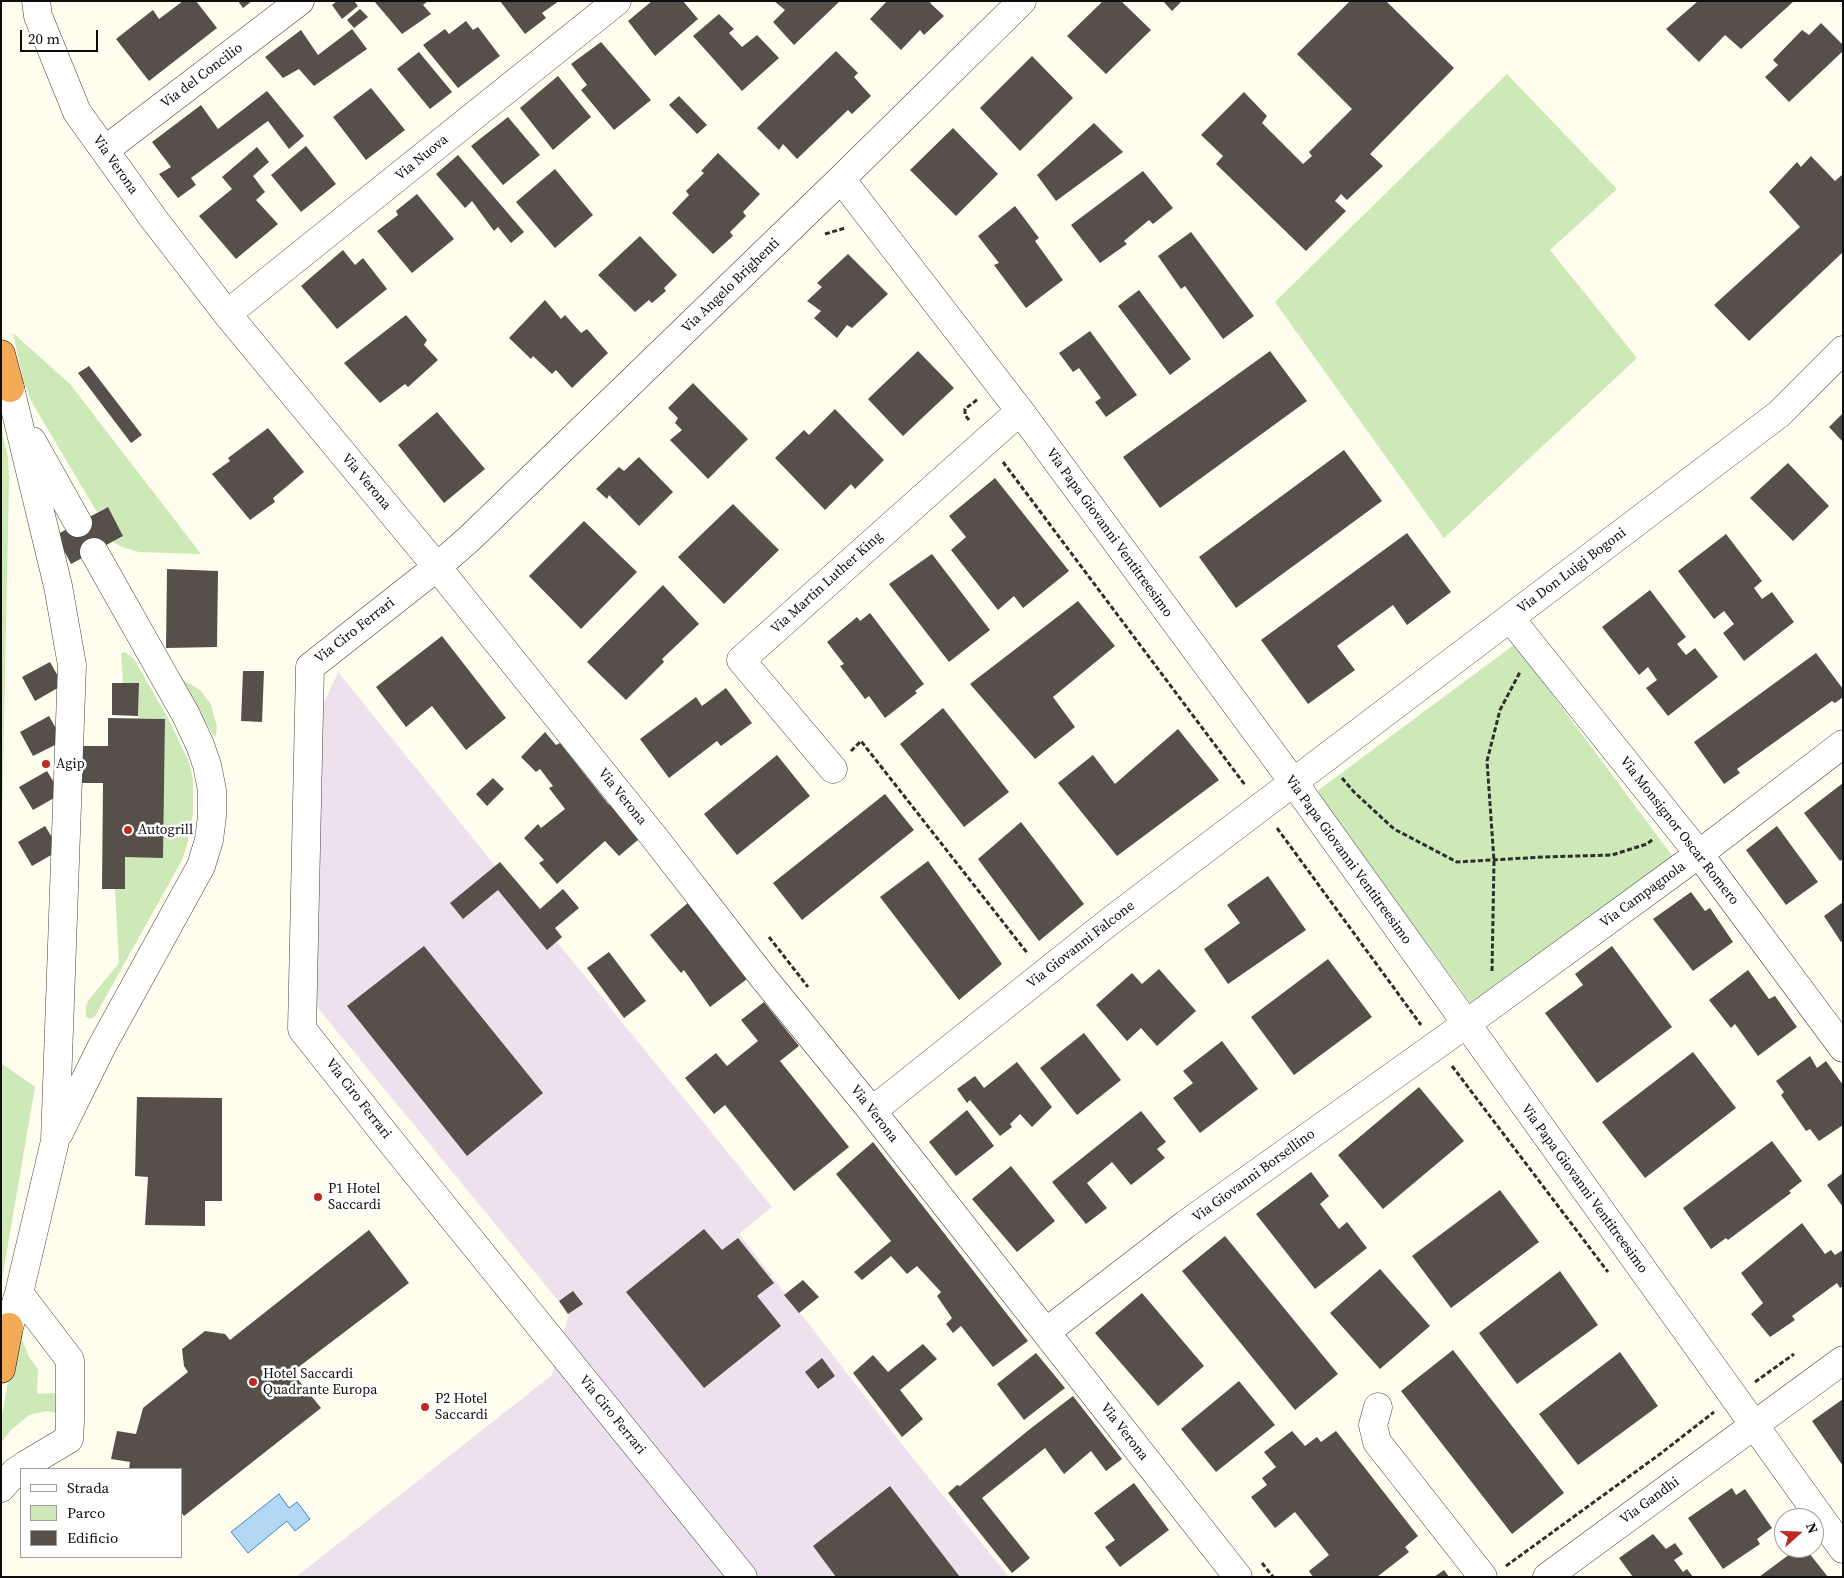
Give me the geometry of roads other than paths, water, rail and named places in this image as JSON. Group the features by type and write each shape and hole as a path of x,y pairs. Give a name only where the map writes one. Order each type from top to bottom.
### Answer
{"highway":[{"path":"1,354 13,400"},
{"path":"1,1368 9,1327"}],"street":[{"name":"Via Verona","path":"36,1 38,16 77,112 153,218 227,314 437,567 654,837 1238,1577"},
{"name":"Via del Concilio","path":"104,150 300,1"},
{"name":"Via Nuova","path":"227,314 617,1"},
{"name":"Via Angelo Brighenti","path":"437,567 476,532 841,180 1022,1"},
{"name":"Via Papa Giovanni Ventitreesimo","path":"841,180 1020,411 1294,783 1843,1549"},
{"name":"Via Don Luigi Bogoni","path":"1294,783 1779,414 1843,350"},
{"path":"13,400 78,523"},
{"path":"9,1327 19,1293 55,1141 72,665 58,586 13,400"},
{"name":"Via Martin Luther King","path":"833,769 741,660 1020,411"},
{"path":"55,1141 102,1046 201,866 209,840 212,816 212,790 207,765 200,745 186,715 94,552"},
{"name":"Via Ciro Ferrari","path":"437,567 310,667 302,1029 742,1577"},
{"name":"Via Monsignor Oscar Romero","path":"1510,618 1699,854 1839,1036"},
{"name":"Via Campagnola","path":"1466,1024 1699,854 1843,744"},
{"name":"Via Giovanni Falcone","path":"872,1111 1109,922 1294,783"},
{"name":"Via Giovanni Borsellino","path":"1046,1332 1186,1224 1466,1024"},
{"path":"19,1293 70,1360 69,1439 22,1468"},
{"name":"Via Gandhi","path":"1547,1577 1843,1360"},
{"path":"1378,1407 1373,1425 1378,1442 1490,1574"},
{"path":"1,1488 5,1482 20,1470"}],"water":[{"path":"279,1494 289,1508 297,1502 310,1519 295,1531 287,1521 248,1553 231,1532"}],"place":[{"name":"Agip","path":"46,764"},
{"name":"Autogrill","path":"128,830"},
{"name":"P1 Hotel Saccardi","path":"318,1197"},
{"name":"Hotel Saccardi Quadrante Europa","path":"253,1382"},
{"name":"P2 Hotel Saccardi","path":"425,1407"}]}
